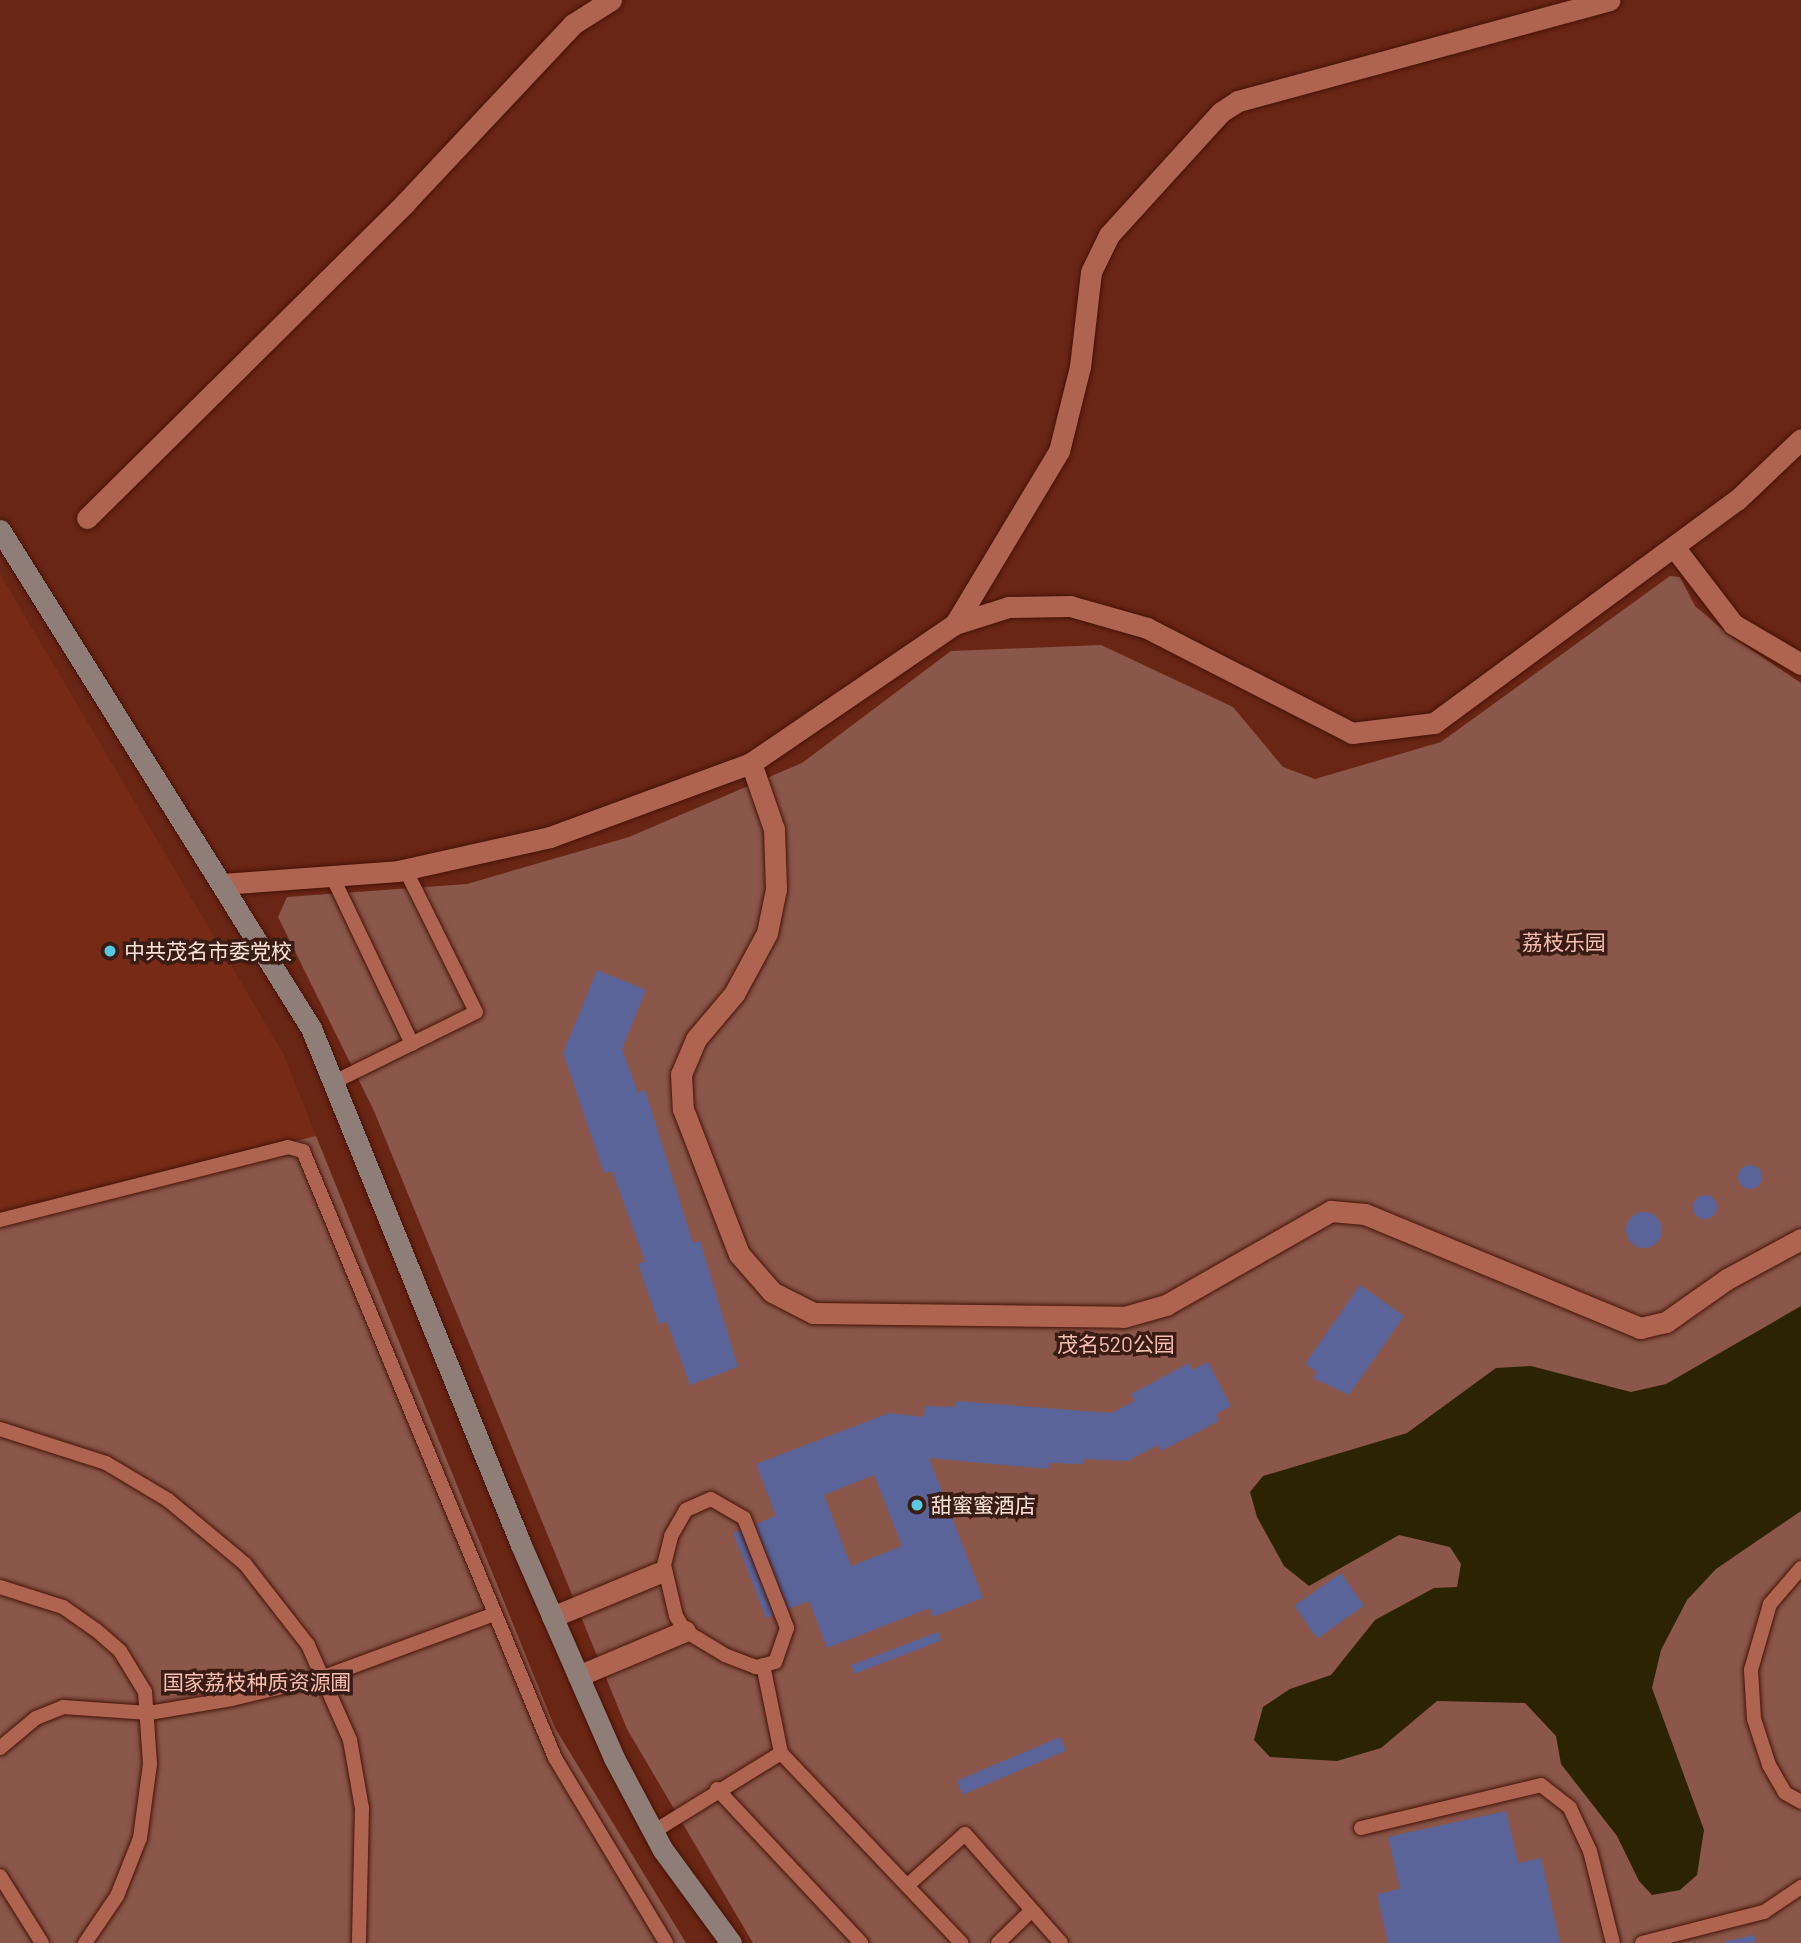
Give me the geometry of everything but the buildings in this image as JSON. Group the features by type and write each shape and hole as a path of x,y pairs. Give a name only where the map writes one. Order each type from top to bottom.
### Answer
{"main road":[{"path":"0,530 299,1006 334,1082 578,1676 653,1832 731,1943"}],"street":[{"path":"87,518 405,203 573,24 611,0"},
{"path":"955,624 1059,451 1080,367 1091,272 1109,235 1221,112 1238,101 1610,0"},
{"path":"222,884 405,869 550,837 751,763 955,624 1009,607 1070,606 1147,628 1352,733 1390,732 1434,723 1737,500 1801,439"},
{"path":"1674,547 1733,624 1801,664"},
{"path":"751,763 774,829 776,889 767,933 734,994 696,1039 681,1074 683,1109 735,1248 772,1292 813,1313 1124,1317 1166,1305 1331,1210 1365,1214 1640,1328 1666,1322 1727,1279 1801,1239"},
{"path":"552,1617 658,1573"},
{"path":"578,1676 685,1631"}],"lane":[{"path":"334,1082 476,1012 405,869"},
{"path":"331,876 412,1044"},
{"path":"0,1220 301,1149 492,1615 555,1758 666,1943"},
{"path":"0,1429 106,1463 168,1500 245,1564 281,1606 324,1677 350,1740 362,1808 359,1943"},
{"path":"711,1499 744,1518 787,1628 775,1662 763,1665 725,1656 685,1631 664,1565 685,1510 711,1499"},
{"path":"1801,1568 1770,1604 1751,1670 1754,1719 1769,1765 1785,1793 1801,1802"},
{"path":"0,1587 63,1606 96,1630 134,1668 149,1713 140,1838 117,1896 85,1943"},
{"path":"0,1748 36,1718 63,1707 149,1713 324,1677 492,1615"},
{"path":"763,1665 780,1753 909,1884 961,1943"},
{"path":"653,1832 718,1788 780,1753"},
{"path":"1361,1828 1541,1785 1570,1808 1590,1852 1614,1943"},
{"path":"718,1788 861,1943"},
{"path":"909,1884 965,1834 1061,1943"},
{"path":"0,1876 42,1943"},
{"path":"1642,1943 1764,1912 1801,1887"},
{"path":"998,1943 1032,1910"}],"shaded area":[{"name":"中共茂名市委党校","path":"0,574 284,1055 316,1136 0,1214"},
{"path":"1801,1306 1801,1511 1716,1569 1687,1600 1661,1650 1652,1688 1704,1830 1697,1875 1680,1890 1652,1895 1639,1881 1617,1836 1561,1764 1556,1736 1525,1703 1437,1701 1381,1748 1337,1761 1270,1757 1254,1740 1263,1707 1290,1689 1331,1675 1375,1620 1434,1588 1457,1587 1461,1564 1450,1547 1399,1535 1309,1586 1284,1566 1257,1517 1250,1492 1263,1476 1407,1433 1496,1368 1531,1366 1631,1392 1666,1384"}],"green space":[{"name":"茂名520公园","path":"1670,576 1680,577 1695,606 1728,634 1801,683 1801,1943 753,1943 627,1729 374,1111 278,917 287,897 467,884 629,837 802,763 951,651 1101,645 1233,707 1283,767 1315,779 1441,742"},
{"name":"国家荔枝种质资源圃","path":"316,1136 555,1728 686,1943 0,1943 0,1214"}],"place":[{"name":"中共茂名市委党校","path":"110,951"},
{"name":"甜蜜蜜酒店","path":"917,1505"}],"park label":[{"name":"荔枝乐园","path":"1564,942"}]}
